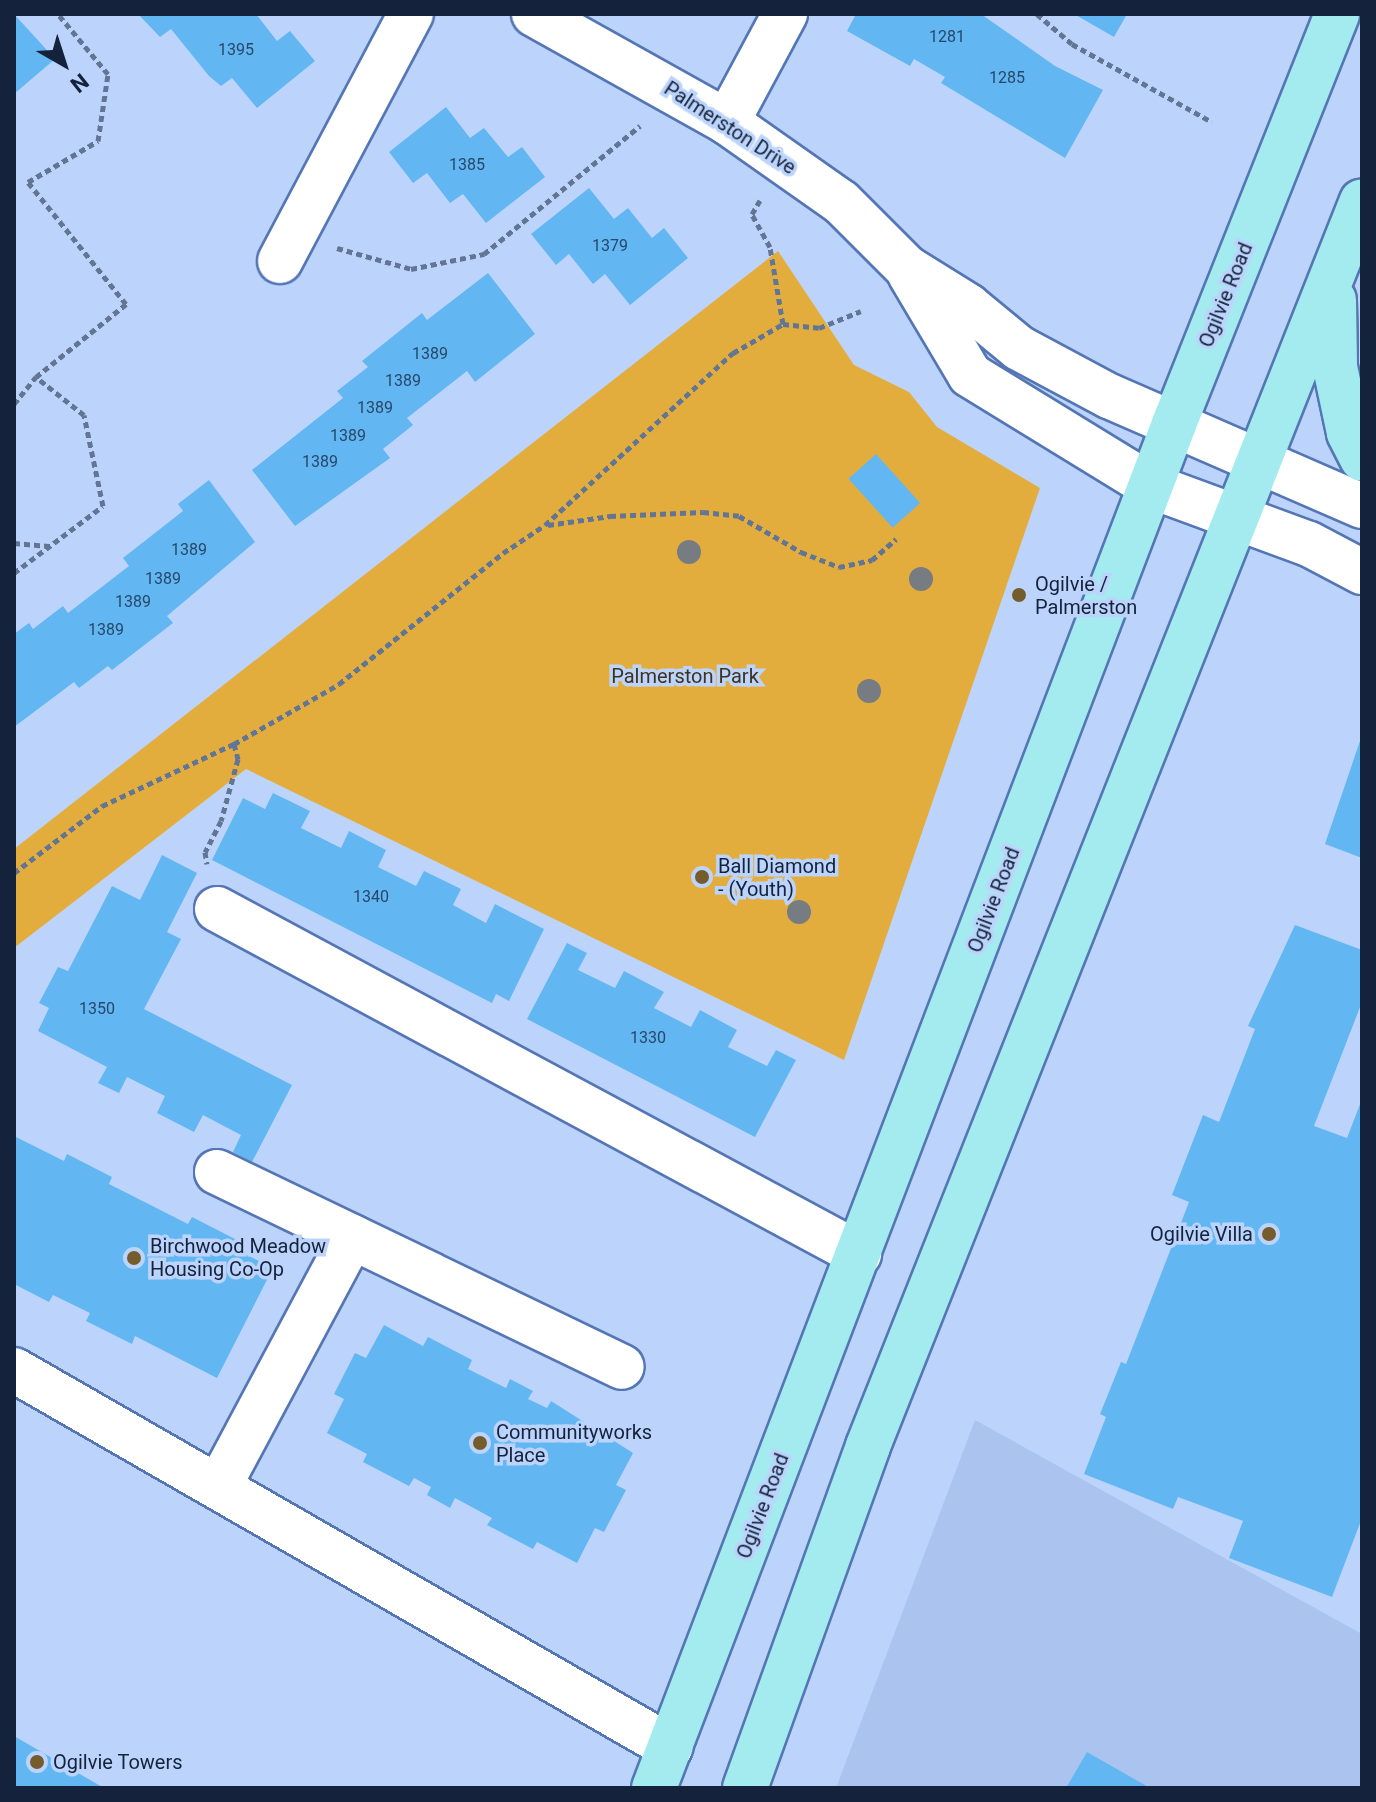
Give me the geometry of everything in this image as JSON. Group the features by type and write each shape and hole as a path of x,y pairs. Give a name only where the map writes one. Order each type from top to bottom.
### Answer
{"main road":[{"name":"Ogilvie Road","path":"654,1788 1174,424 1337,14"},
{"path":"745,1788 868,1446 1257,462 1334,281 1362,201"},
{"path":"1334,281 1335,367 1349,433 1362,459"}],"street":[{"path":"287,248 411,14"},
{"name":"Palmerston Drive","path":"534,14 673,89 727,122 841,202 907,268 968,306 1019,348 1174,424 1362,506"},
{"path":"727,122 785,14"},
{"name":"Palmerston Drive","path":"907,268 970,375 1151,486 1236,521 1309,544 1362,572"},
{"path":"217,909 859,1254"},
{"path":"217,1172 622,1367"},
{"path":"220,1484 352,1237"},
{"path":"14,1370 220,1484 670,1747"}],"path":[{"path":"14,404 36,377 126,304 28,182 98,141 108,74 58,14"},
{"path":"1037,14 1072,44 1212,122"},
{"path":"287,248 411,269 484,254 624,144 673,89"},
{"path":"782,162 752,214 770,247 783,324"},
{"path":"14,873 102,806 234,744 339,684 503,553 545,525 733,353 783,324 819,328 861,311"},
{"path":"14,573 103,506 84,415 36,377"},
{"path":"545,525 610,516 703,512 739,516 801,552 839,567 872,560 896,539"},
{"path":"14,543 50,546"},
{"path":"217,909 205,852 221,821 238,759 234,744"}],"shaded area":[{"path":"975,1420 1362,1634 1362,1788 836,1788"}],"green space":[{"name":"Palmerston Park","path":"778,251 854,365 909,392 937,427 1040,488 844,1060 246,769 14,948 14,849"}],"building":[{"path":"14,14 55,59 14,94"},
{"path":"138,14 256,14 277,41 290,31 315,61 257,108 232,78 221,86 209,76 171,29 160,37"},
{"path":"856,14 981,14 1055,66 1103,90 1065,158 941,83 945,77 914,59 910,66 847,31"},
{"path":"1074,14 1127,14 1114,37"},
{"path":"446,107 470,138 484,128 508,157 522,147 545,177 486,223 463,194 450,203 427,173 413,183 389,152"},
{"path":"589,188 614,219 628,208 652,238 664,228 688,258 630,305 605,274 593,284 569,254 556,265 531,234"},
{"path":"488,273 535,334 475,382 467,371 407,418 413,425 383,449 390,458 295,526 252,470 343,398 337,391 368,367 362,361 422,313 427,320"},
{"path":"876,454 920,503 893,528 849,479"},
{"path":"209,480 255,542 167,616 173,623 112,670 108,666 79,688 74,682 14,727 14,634 29,623 33,629 63,606 68,613 129,566 123,558 183,511 178,504"},
{"path":"1362,735 1362,858 1325,844"},
{"path":"273,793 310,811 301,828 341,848 349,831 386,850 378,867 416,886 424,871 461,889 453,905 486,923 495,904 544,929 509,1001 496,994 492,1003 212,860 243,798 265,809"},
{"path":"162,855 197,873 167,932 181,939 144,1009 292,1085 252,1162 233,1152 241,1135 203,1115 194,1132 157,1113 165,1096 127,1077 119,1093 98,1083 107,1067 38,1031 49,1008 39,1003 58,967 68,971 112,886 140,900"},
{"name":"Ogilvie Villa","path":"1295,925 1362,950 1362,1002 1314,1126 1347,1138 1362,1099 1362,1518 1332,1597 1229,1558 1243,1521 1178,1497 1173,1509 1084,1474 1106,1417 1100,1414 1121,1362 1126,1364 1189,1202 1172,1195 1203,1115 1219,1122 1255,1029 1248,1026"},
{"path":"567,943 587,953 578,970 615,988 624,971 664,992 654,1008 691,1027 700,1010 737,1030 728,1047 767,1066 776,1050 796,1060 755,1137 527,1019"},
{"name":"Birchwood Meadow Housing Co-Op","path":"14,1136 64,1161 67,1154 112,1177 109,1184 188,1224 192,1217 237,1240 233,1248 273,1268 217,1378 135,1336 132,1344 86,1321 90,1313 53,1295 49,1302 14,1284"},
{"name":"Communityworks Place","path":"384,1325 423,1346 428,1337 472,1360 468,1369 506,1388 510,1379 533,1391 528,1399 547,1408 551,1401 633,1453 616,1485 626,1490 604,1532 595,1528 577,1563 537,1542 533,1549 487,1525 492,1518 455,1498 450,1508 427,1495 431,1487 414,1478 409,1486 363,1462 367,1454 327,1433 344,1399 334,1394 355,1353 366,1358"},
{"name":"Ogilvie Towers","path":"14,1736 104,1788 14,1788"},
{"path":"1087,1752 1150,1788 1066,1788"}],"place":[{"name":"Ogilvie / Palmerston","path":"1019,595"},
{"name":"Ball Diamond - (Youth)","path":"702,877"},
{"name":"Ogilvie Villa","path":"1269,1234"},
{"name":"Birchwood Meadow Housing Co-Op","path":"134,1258"},
{"name":"Communityworks Place","path":"480,1443"},
{"name":"Ogilvie Towers","path":"37,1762"}]}
